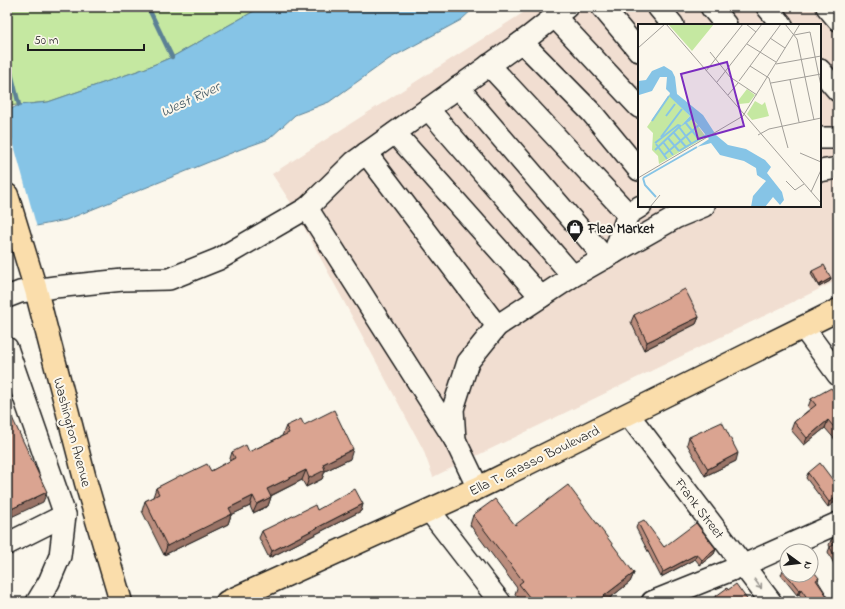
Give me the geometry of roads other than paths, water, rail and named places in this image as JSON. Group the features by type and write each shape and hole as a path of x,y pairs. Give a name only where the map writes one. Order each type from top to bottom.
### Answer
{"main road":[{"name":"Washington Avenue","path":"7,195 36,290 86,482 122,602"},
{"name":"Ella T. Grasso Boulevard","path":"227,602 253,597 428,510 478,488 838,310"}],"street":[{"path":"602,7 638,50"},
{"path":"658,7 672,24"},
{"path":"711,7 725,24"},
{"path":"767,7 781,24"},
{"path":"827,7 838,20"},
{"path":"7,297 20,292 123,280 169,279 219,259 307,208 354,162 522,42 561,12 638,107"},
{"path":"522,42 592,113 638,169"},
{"path":"489,65 634,210 609,255"},
{"path":"821,71 838,91"},
{"path":"458,87 609,255"},
{"path":"428,109 573,276"},
{"path":"395,133 541,297"},
{"path":"366,153 497,326"},
{"path":"821,170 838,168"},
{"path":"455,440 453,409 468,362 497,326 573,276 609,255 675,218 702,207"},
{"path":"307,208 455,440 478,488"},
{"path":"803,327 838,375"},
{"path":"7,348 64,515 60,556 49,582 37,602"},
{"name":"Frank Street","path":"628,414 771,602"},
{"path":"428,510 500,602"},
{"path":"7,544 64,515"},
{"path":"652,602 744,565 838,523"}],"water":[{"name":"West River","path":"258,7 475,7 461,20 389,59 329,102 295,115 269,139 66,220 7,232 7,111 19,105 48,102 146,68 172,57 256,10"}],"waterway":[{"path":"148,7 172,57"},
{"path":"7,57 19,105"}],"place":[{"name":"Flea Market","path":"575,243"}]}
